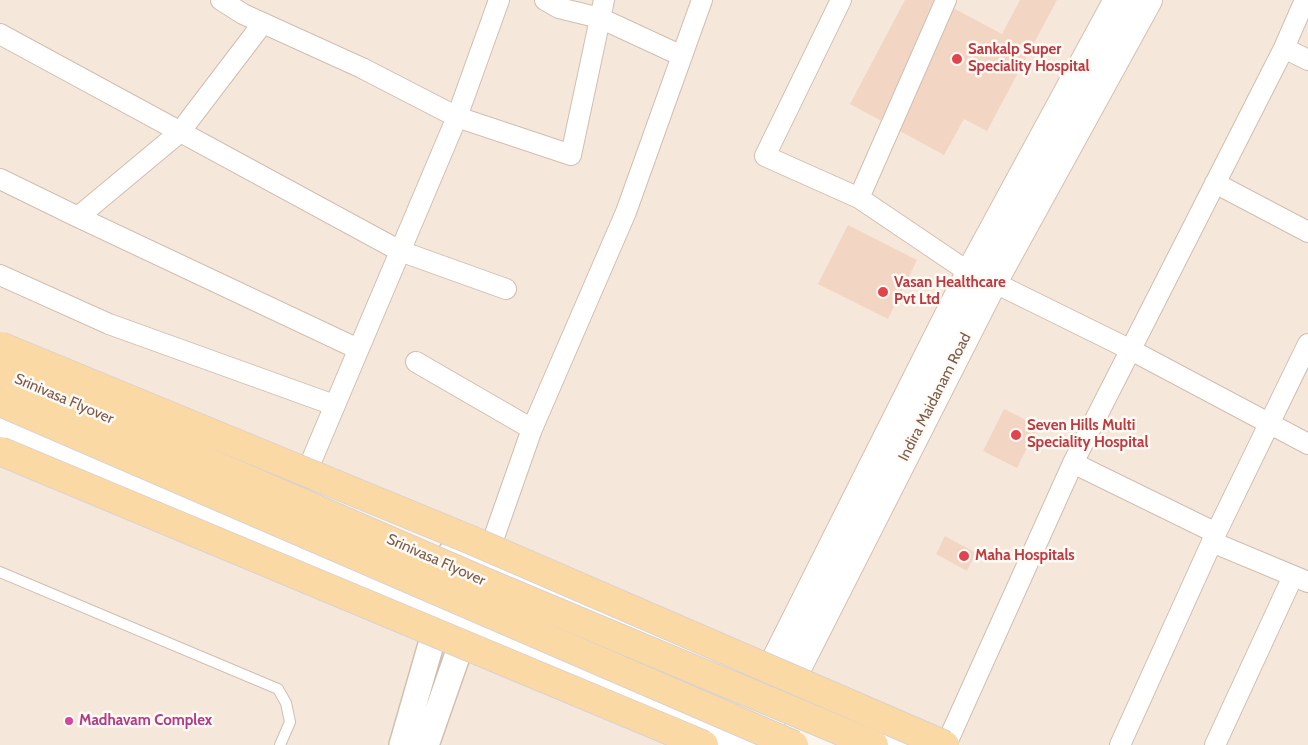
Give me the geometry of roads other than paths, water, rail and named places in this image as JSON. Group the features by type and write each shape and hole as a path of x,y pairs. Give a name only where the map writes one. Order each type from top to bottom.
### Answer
{"main road":[{"path":"982,277 1118,0"},
{"name":"Indira Maidanam Road","path":"758,745 775,687 982,277 1148,0"},
{"path":"0,346 471,540 946,745"},
{"name":"Srinivasa Flyover","path":"0,372 478,579 874,745"},
{"name":"Srinivasa Flyover","path":"0,402 794,745"},
{"path":"0,451 704,745"},
{"path":"733,745 775,687"}],"street":[{"path":"221,0 247,7 263,23 362,68 457,117 571,155 602,9"},
{"path":"299,490 457,117 500,0"},
{"path":"545,0 559,8 602,9 682,56"},
{"path":"484,566 532,429 626,212 702,0"},
{"path":"841,0 765,156 859,198 982,277 1131,350 1269,425 1308,444"},
{"path":"859,198 946,0"},
{"path":"946,745 1073,463 1284,48 1305,0"},
{"path":"78,218 180,132 263,23"},
{"path":"0,34 400,251 506,289"},
{"path":"1284,48 1308,60"},
{"path":"0,179 78,218 358,349"},
{"path":"1215,184 1308,232"},
{"path":"0,275 109,324 334,405"},
{"path":"1120,745 1214,538 1308,344"},
{"path":"0,362 299,490 775,687 905,745"},
{"path":"416,362 532,429"},
{"path":"0,429 322,560 733,745"},
{"path":"1073,463 1214,538 1301,579 1215,745"},
{"path":"402,745 440,612"},
{"path":"426,745 468,625"}],"lane":[{"path":"0,572 278,689 286,703 290,722 280,745"}],"place":[{"name":"Sankalp Super Speciality Hospital","path":"957,59"},
{"name":"Vasan Healthcare Pvt Ltd","path":"883,292"},
{"name":"Seven Hills Multi Speciality Hospital","path":"1016,435"},
{"name":"Maha Hospitals","path":"964,556"},
{"name":"Madhavam Complex","path":"69,721"}]}
